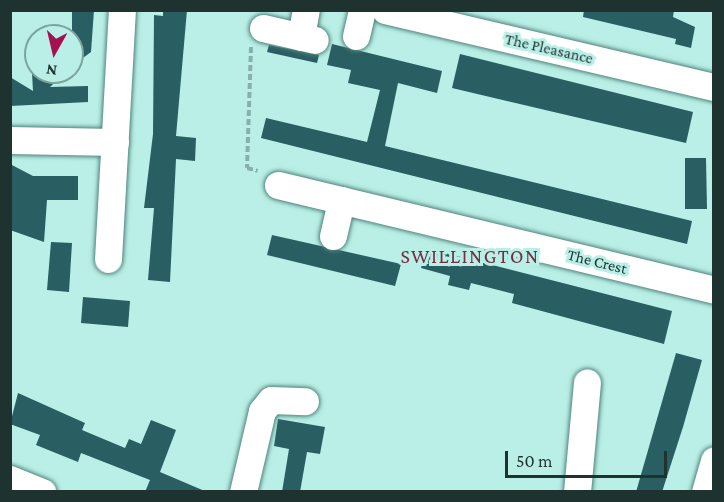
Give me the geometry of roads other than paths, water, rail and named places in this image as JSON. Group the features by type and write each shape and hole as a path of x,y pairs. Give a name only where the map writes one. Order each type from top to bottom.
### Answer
{"street":[{"path":"108,259 122,10"},
{"path":"257,30 308,38 306,10"},
{"name":"The Pleasance","path":"385,10 714,87"},
{"path":"10,140 115,142"},
{"name":"The Crest","path":"278,185 714,290"},
{"path":"333,236 341,201"},
{"path":"577,492 587,382"},
{"path":"243,492 262,411 271,400 305,401"},
{"path":"705,492 714,460"},
{"path":"10,479 39,491"}],"district":[{"name":"SWILLINGTON","path":"470,256"}]}
